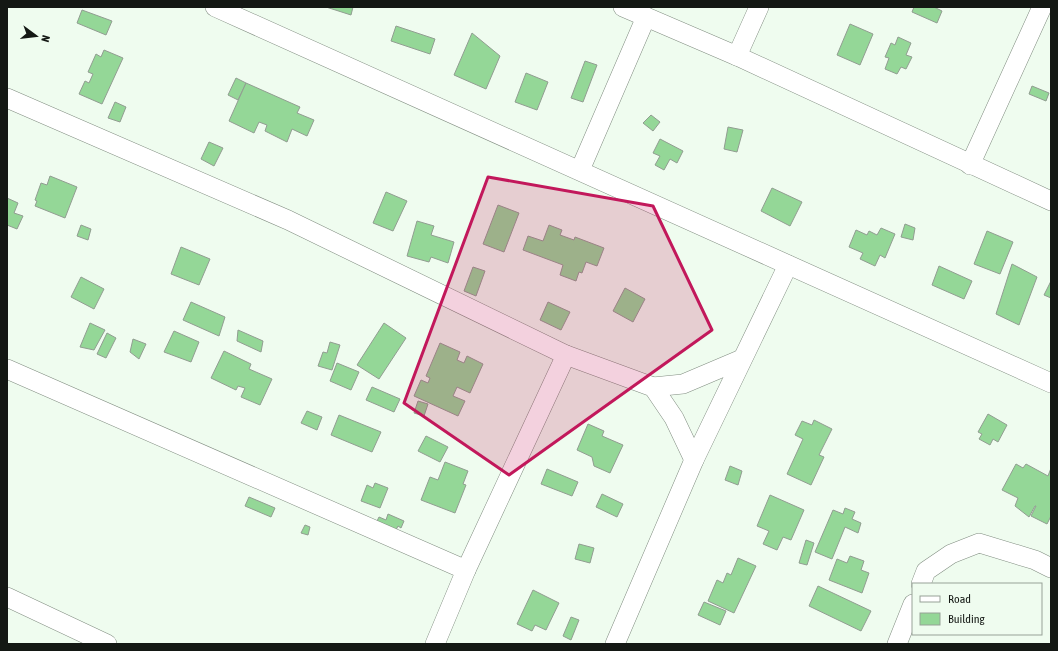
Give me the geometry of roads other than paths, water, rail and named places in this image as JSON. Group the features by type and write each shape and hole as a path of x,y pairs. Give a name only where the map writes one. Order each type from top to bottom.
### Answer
{"street":[{"path":"215,7 1051,382"},
{"path":"623,7 737,56 970,165 1051,201"},
{"path":"737,56 759,7"},
{"path":"970,165 1042,7"},
{"path":"580,170 646,17"},
{"path":"7,98 288,220 566,355 653,387 683,384 742,359"},
{"path":"615,644 694,460 788,265"},
{"path":"435,644 466,570 566,355"},
{"path":"7,369 466,570"},
{"path":"653,387 674,418 694,460"},
{"path":"921,583 926,571 951,554 979,543 1035,560 1051,568"},
{"path":"7,598 107,644"},
{"path":"897,644 912,606"}]}
